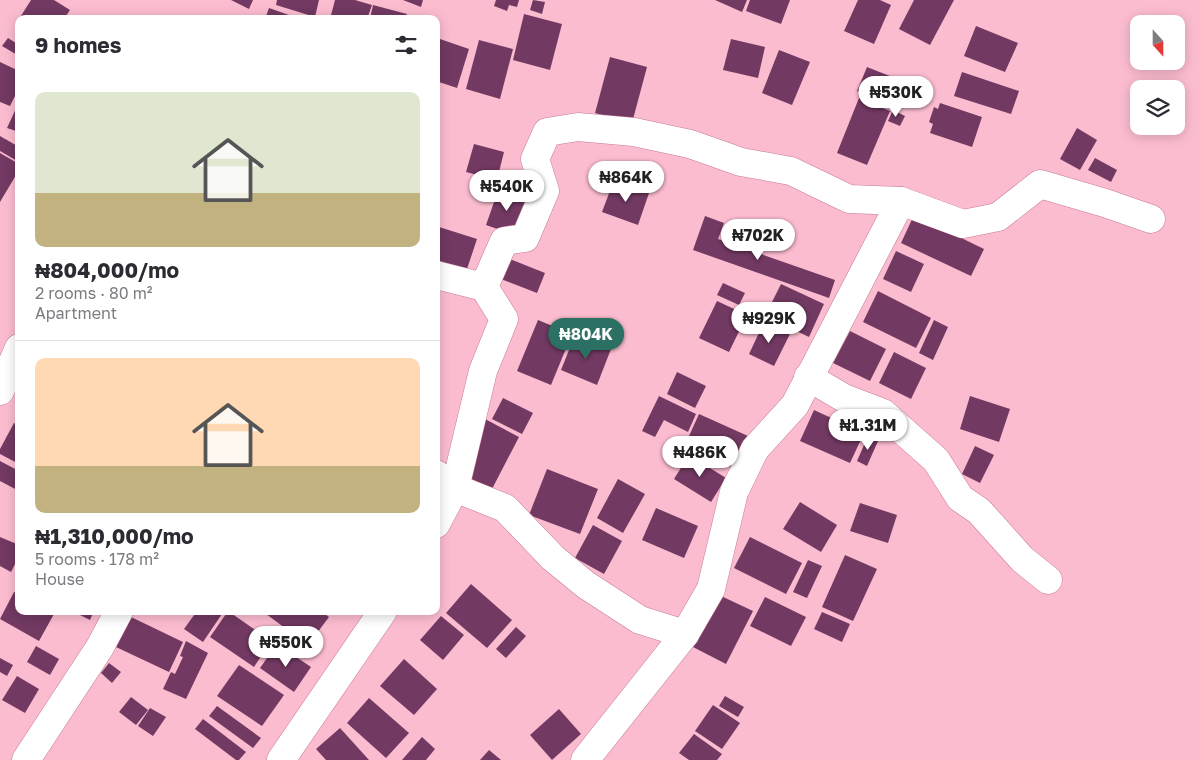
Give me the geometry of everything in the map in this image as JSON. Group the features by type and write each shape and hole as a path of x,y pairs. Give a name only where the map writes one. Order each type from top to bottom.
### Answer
{"street":[{"path":"484,287 504,241 525,238 545,191 535,159 547,132 578,127 634,132 690,144 741,162 791,171 848,199 901,201 963,224 998,217 1040,184 1105,202 1150,219"},
{"path":"585,760 685,634 711,589 734,492 738,483 755,449 795,404 901,201"},
{"path":"440,276 484,287 504,319 483,371 446,481 440,507"},
{"path":"0,391 15,357"},
{"path":"808,377 844,398 883,413 936,460 960,498 979,511 1022,559 1048,580"},
{"path":"446,481 505,508 553,558 586,585 640,620 685,634"},
{"path":"26,760 100,648 117,615"},
{"path":"281,760 380,615"}],"building":[{"path":"31,0 54,0 70,10 67,15 22,15"},
{"path":"231,0 253,0 249,9"},
{"path":"277,0 319,0 315,15 308,15 276,5"},
{"path":"335,0 355,0 372,5 368,15 331,15"},
{"path":"403,0 423,0 421,7"},
{"path":"496,0 519,0 517,7 509,5 507,11 494,6"},
{"path":"533,0 545,2 542,14 530,10"},
{"path":"715,0 747,0 742,12"},
{"path":"750,0 790,0 781,24 746,11"},
{"path":"858,0 880,0 891,5 874,44 844,31"},
{"path":"914,0 954,0 930,45 899,29"},
{"path":"373,5 407,14 407,15 371,15"},
{"path":"269,8 289,15 266,15"},
{"path":"524,14 562,24 550,70 513,60"},
{"path":"976,26 1018,43 1005,72 964,56"},
{"path":"8,38 15,42 15,54 2,46"},
{"path":"440,39 469,49 457,88 440,82"},
{"path":"731,39 765,47 758,78 723,70"},
{"path":"479,40 513,49 500,99 466,89"},
{"path":"779,50 810,62 792,105 762,93"},
{"path":"610,57 647,67 632,123 595,113"},
{"path":"0,62 15,69 15,96 10,106 0,102"},
{"path":"867,67 910,84 900,109 857,91"},
{"path":"962,72 1019,91 1011,114 954,96"},
{"path":"859,98 890,111 867,165 837,153"},
{"path":"940,103 982,117 972,147 930,133 933,124 929,122 934,107 938,109"},
{"path":"893,110 905,116 900,126 888,121"},
{"path":"15,111 15,131 7,128"},
{"path":"1077,128 1097,140 1080,170 1060,159"},
{"path":"0,136 15,145 15,160 0,151"},
{"path":"474,144 504,152 497,180 466,172"},
{"path":"0,153 15,162 15,177 0,202"},
{"path":"1095,158 1117,170 1111,182 1088,170"},
{"path":"614,180 649,193 638,225 602,212"},
{"path":"499,188 527,198 514,235 486,225"},
{"path":"914,215 984,249 971,276 901,243"},
{"path":"705,216 724,223 718,239 835,280 829,298 693,250"},
{"path":"440,227 477,239 467,269 440,261"},
{"path":"896,251 924,264 911,292 883,279"},
{"path":"502,256 545,273 537,293 493,276"},
{"path":"723,283 745,293 739,305 717,295"},
{"path":"781,284 824,304 809,337 765,316"},
{"path":"878,291 931,318 916,348 863,322"},
{"path":"717,301 747,315 729,352 699,338"},
{"path":"538,320 572,334 551,385 517,371"},
{"path":"934,320 948,327 933,360 919,353"},
{"path":"764,322 790,334 774,366 749,354"},
{"path":"850,331 886,349 870,381 833,363"},
{"path":"575,335 611,349 597,385 561,370"},
{"path":"894,352 926,368 911,399 879,383"},
{"path":"677,372 706,386 695,408 667,394"},
{"path":"659,396 696,414 688,432 664,420 655,437 642,431"},
{"path":"970,396 1010,409 999,442 960,429"},
{"path":"503,398 533,413 522,434 492,419"},
{"path":"814,410 864,433 850,463 800,441"},
{"path":"699,414 748,436 733,468 684,447"},
{"path":"485,419 519,437 492,489 463,475"},
{"path":"14,423 15,462 0,454 0,449"},
{"path":"868,436 878,441 867,466 857,461"},
{"path":"975,446 994,455 980,483 962,474"},
{"path":"689,455 726,478 711,502 674,479"},
{"path":"0,461 15,469 15,489 0,481"},
{"path":"547,469 598,489 580,534 529,515"},
{"path":"618,479 645,494 623,533 597,518"},
{"path":"800,502 837,525 821,552 783,529"},
{"path":"860,503 897,515 888,543 850,531"},
{"path":"656,508 698,526 684,558 642,540"},
{"path":"593,525 622,541 604,574 575,558"},
{"path":"0,537 15,543 15,564 11,572 0,566"},
{"path":"750,537 802,563 786,594 734,568"},
{"path":"845,555 877,569 853,621 822,607"},
{"path":"808,560 822,566 807,598 793,592"},
{"path":"471,584 512,620 487,648 446,613"},
{"path":"14,592 15,615 53,615 39,641 0,619"},
{"path":"719,595 753,611 726,664 693,647"},
{"path":"765,597 806,617 791,646 750,626"},
{"path":"822,612 850,624 842,642 814,629"},
{"path":"80,615 92,615 90,620"},
{"path":"194,615 221,615 203,642 184,629"},
{"path":"225,615 234,615 271,641 254,667 210,637"},
{"path":"267,615 326,615 329,617 308,645"},
{"path":"441,616 464,635 443,660 420,640"},
{"path":"131,617 183,642 169,672 116,647"},
{"path":"516,627 526,636 506,658 496,649"},
{"path":"186,641 208,653 186,699 163,689 171,672 175,674 183,657 180,656"},
{"path":"277,644 311,667 294,692 260,668"},
{"path":"36,646 59,659 50,675 27,662"},
{"path":"0,658 13,665 7,676 0,672"},
{"path":"404,659 437,689 414,715 380,686"},
{"path":"109,663 121,672 112,683 101,673"},
{"path":"239,665 284,695 262,726 217,696"},
{"path":"17,676 39,689 25,713 2,700"},
{"path":"725,696 744,707 738,717 719,706"},
{"path":"131,697 148,710 136,725 119,712"},
{"path":"369,698 409,733 386,758 347,723"},
{"path":"713,705 740,723 722,749 695,731"},
{"path":"217,706 261,738 253,748 209,716"},
{"path":"150,708 166,717 153,736 138,726"},
{"path":"559,709 581,734 552,760 530,735"},
{"path":"203,719 246,752 239,760 236,760 195,729"},
{"path":"340,728 369,760 326,760 316,749"},
{"path":"694,734 722,754 717,760 689,760 679,753"},
{"path":"422,737 435,749 426,760 402,760"},
{"path":"489,750 501,760 480,760"}]}
